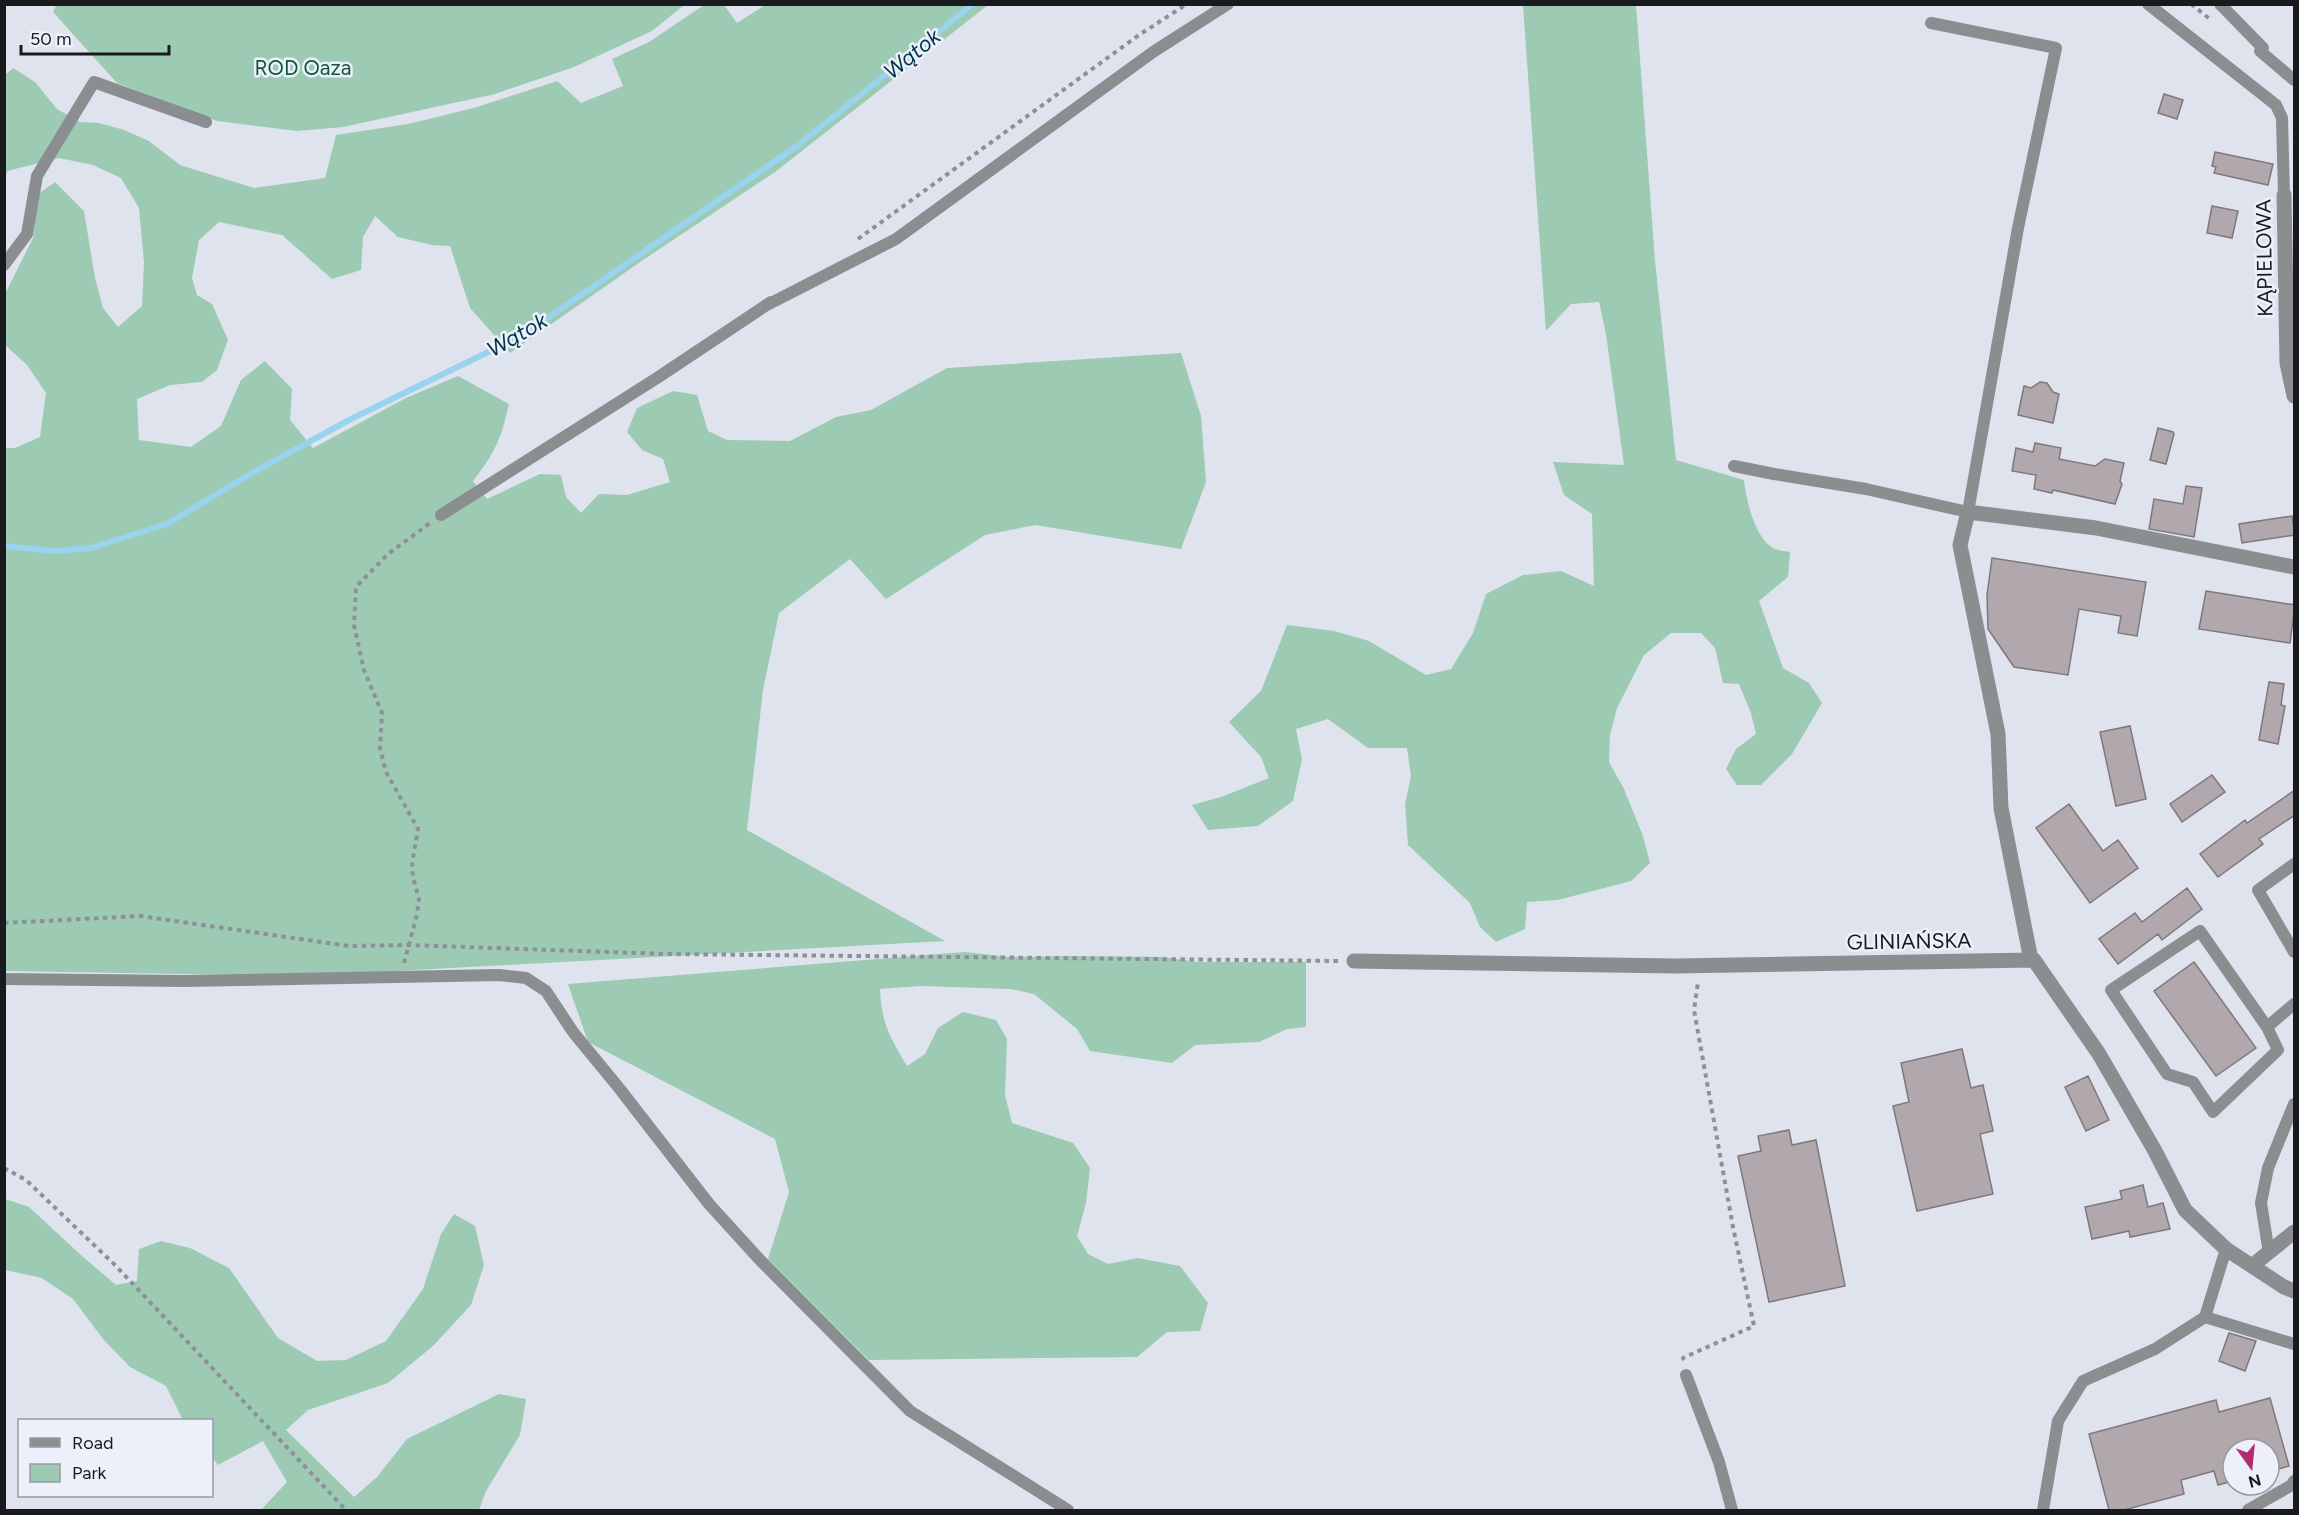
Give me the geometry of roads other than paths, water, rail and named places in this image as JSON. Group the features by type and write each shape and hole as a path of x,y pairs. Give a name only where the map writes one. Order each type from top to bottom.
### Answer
{"street":[{"name":"KĄPIELOWA","path":"2284,195 2287,363 2295,396"},
{"path":"2295,567 2096,528 1968,512 1960,545 1998,734 2001,808 2031,960 2034,960 2099,1054 2185,1210 2226,1249 2284,1287 2295,1291"},
{"name":"GLINIAŃSKA","path":"1354,961 1701,966 2031,960"},
{"path":"2253,1265 2295,1232"}],"lane":[{"path":"441,515 657,378 808,278 896,239 1153,52 1228,4"},
{"name":"KĄPIELOWA","path":"2148,4 2276,105 2282,118 2284,195"},
{"path":"2220,4 2263,48 2256,51 2294,79"},
{"path":"1734,466 1866,489 1968,512 2016,239 2056,48 1931,23"},
{"path":"4,265 27,234 37,176 94,81 206,122"},
{"path":"2284,195 2295,177"},
{"path":"2295,864 2258,891 2295,952"},
{"path":"2200,931 2266,1027 2278,1050 2213,1112 2193,1082 2167,1074 2111,990 2200,931"},
{"path":"4,979 185,981 499,975 526,978 546,991 573,1032 709,1204 760,1260 910,1411 1068,1510"},
{"path":"2266,1027 2295,1004"},
{"path":"2269,1253 2260,1203 2268,1168 2295,1104"},
{"path":"2043,1510 2058,1421 2083,1381 2155,1349 2205,1317 2226,1249"},
{"path":"2205,1317 2295,1344"},
{"path":"1686,1375 1719,1462 1732,1510"},
{"path":"2248,1510 2295,1481"}],"waterway":[{"name":"Wątok","path":"4,546 54,551 91,548 167,524 252,473 351,419 523,335 797,146 973,4"}],"park label":[{"name":"ROD Oaza","path":"303,67"}]}
